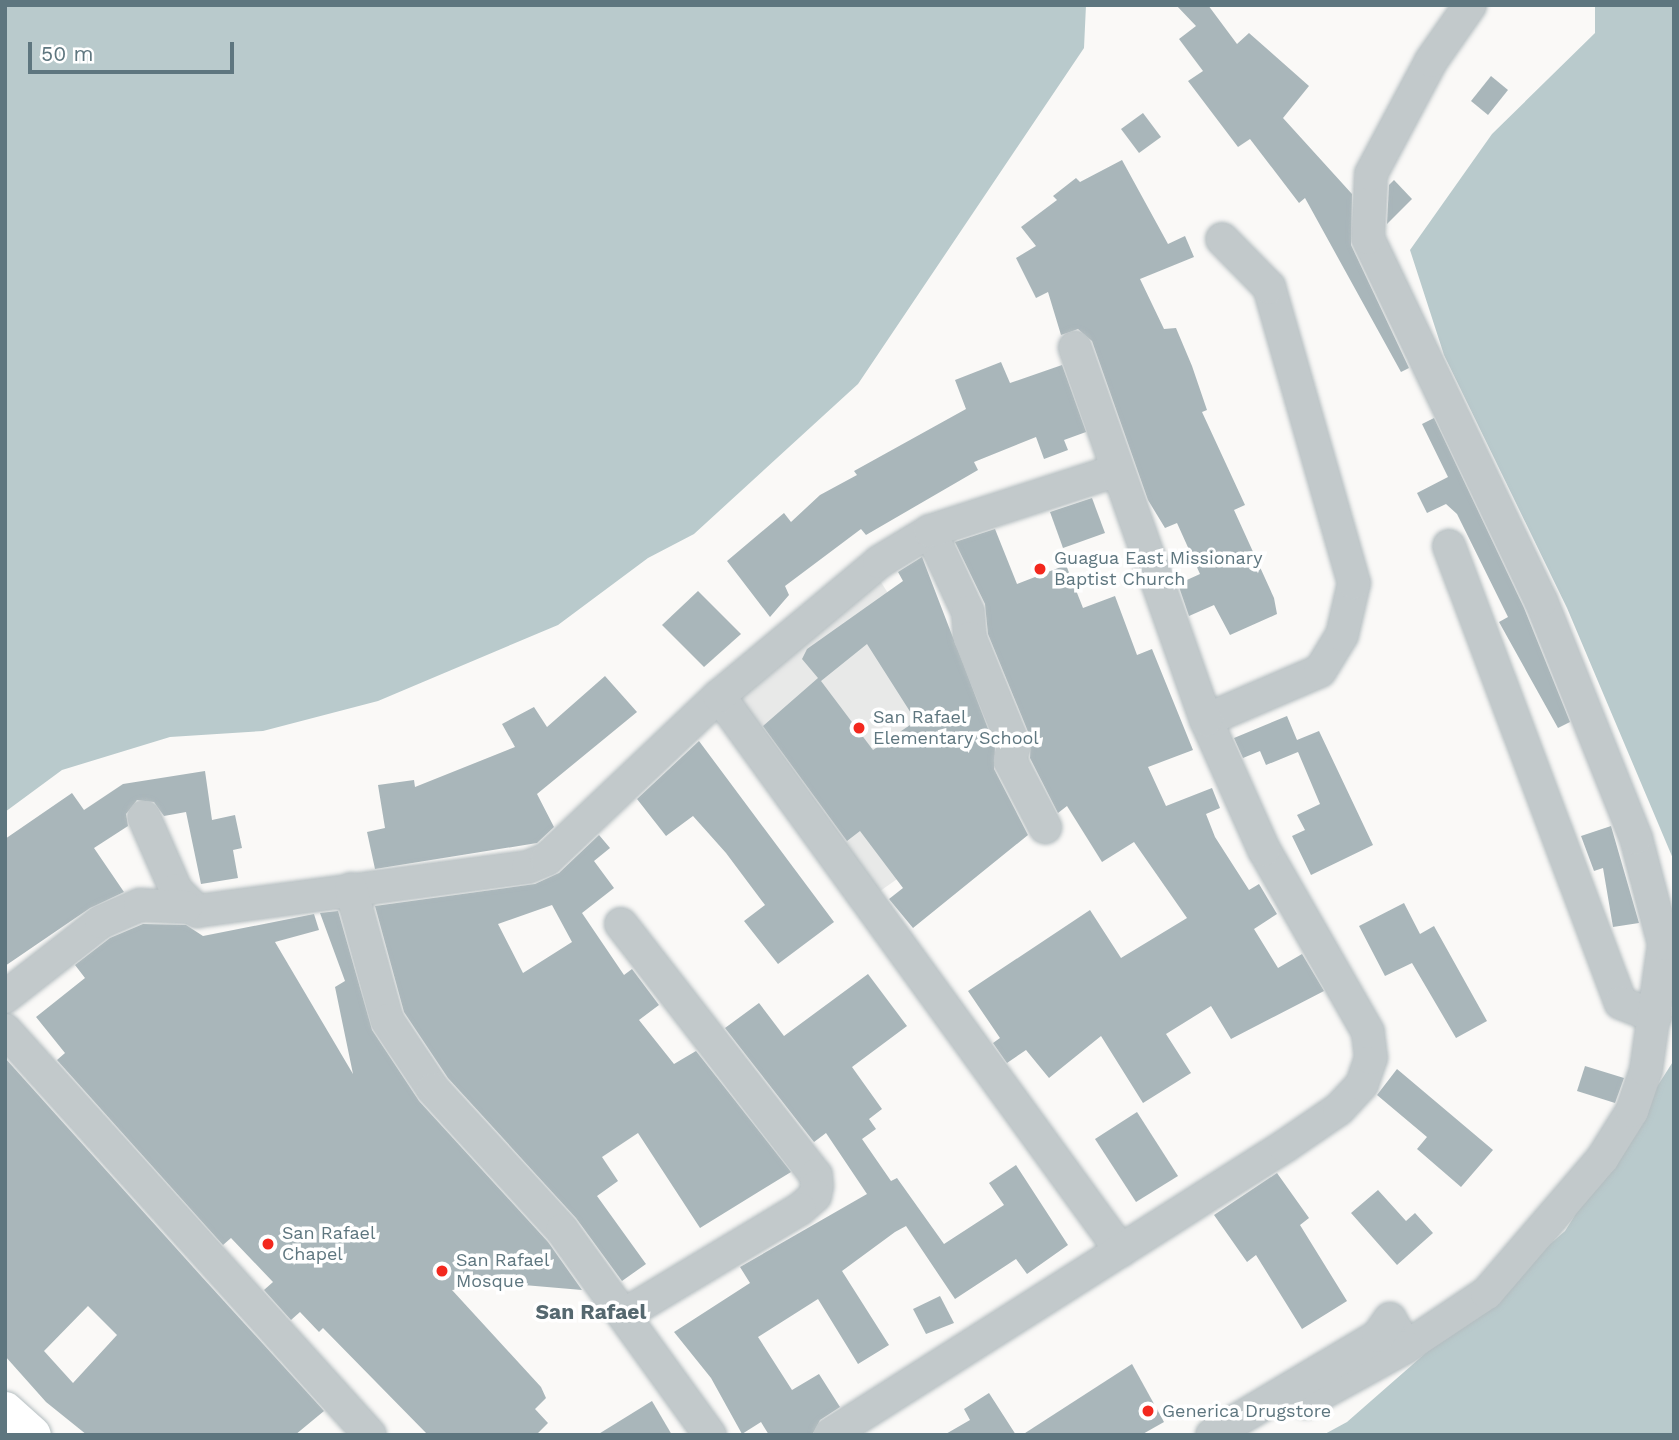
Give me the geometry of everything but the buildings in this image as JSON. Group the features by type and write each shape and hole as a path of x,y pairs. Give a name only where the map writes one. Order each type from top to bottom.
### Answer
{"main road":[{"path":"5,1411 32,1435"}],"street":[{"path":"1246,1435 1406,1347 1487,1293 1602,1159 1632,1111 1655,1017 1664,944 1636,838 1541,601 1368,238 1371,174 1431,61 1470,5"},
{"path":"1206,720 1320,671 1342,635 1354,583 1269,287 1222,239"},
{"path":"830,1435 1121,1251 1339,1108 1362,1084 1371,1058 1368,1032 1264,850 1206,720 1115,471 1075,347"},
{"path":"5,997 101,922 140,905 237,907 547,859 719,696 850,586 930,531 1115,471"},
{"path":"930,531 968,612 971,638 1014,746 1010,761 1045,827"},
{"path":"1449,546 1621,1003 1655,1017"},
{"path":"719,696 1121,1251"},
{"path":"144,817 186,907"},
{"path":"351,889 387,1020 433,1089 562,1230 710,1435"},
{"path":"621,924 816,1175 817,1186 815,1196 800,1209 625,1314"},
{"path":"5,1030 370,1435"},
{"path":"1212,1435 1378,1336 1390,1319 1406,1347"}],"shaded area":[{"path":"5,5 1086,5 1084,48 858,384 694,534 648,558 558,625 378,701 263,731 170,737 62,770 5,812"},
{"path":"1595,5 1674,5 1674,861 1567,608 1444,355 1410,250 1492,134 1595,33"},
{"name":"San Rafael Elementary School","path":"877,576 943,679 987,815 876,894 729,698"},
{"path":"1674,1060 1674,1435 1323,1435 1347,1422 1565,1231"}],"place":[{"name":"Guagua East Missionary Baptist Church","path":"1040,569"},
{"name":"San Rafael Elementary School","path":"859,728"},
{"name":"San Rafael Chapel","path":"268,1244"},
{"name":"San Rafael Mosque","path":"442,1271"},
{"name":"Generica Drugstore","path":"1148,1411"}],"district":[{"name":"San Rafael","path":"591,1312"}]}
